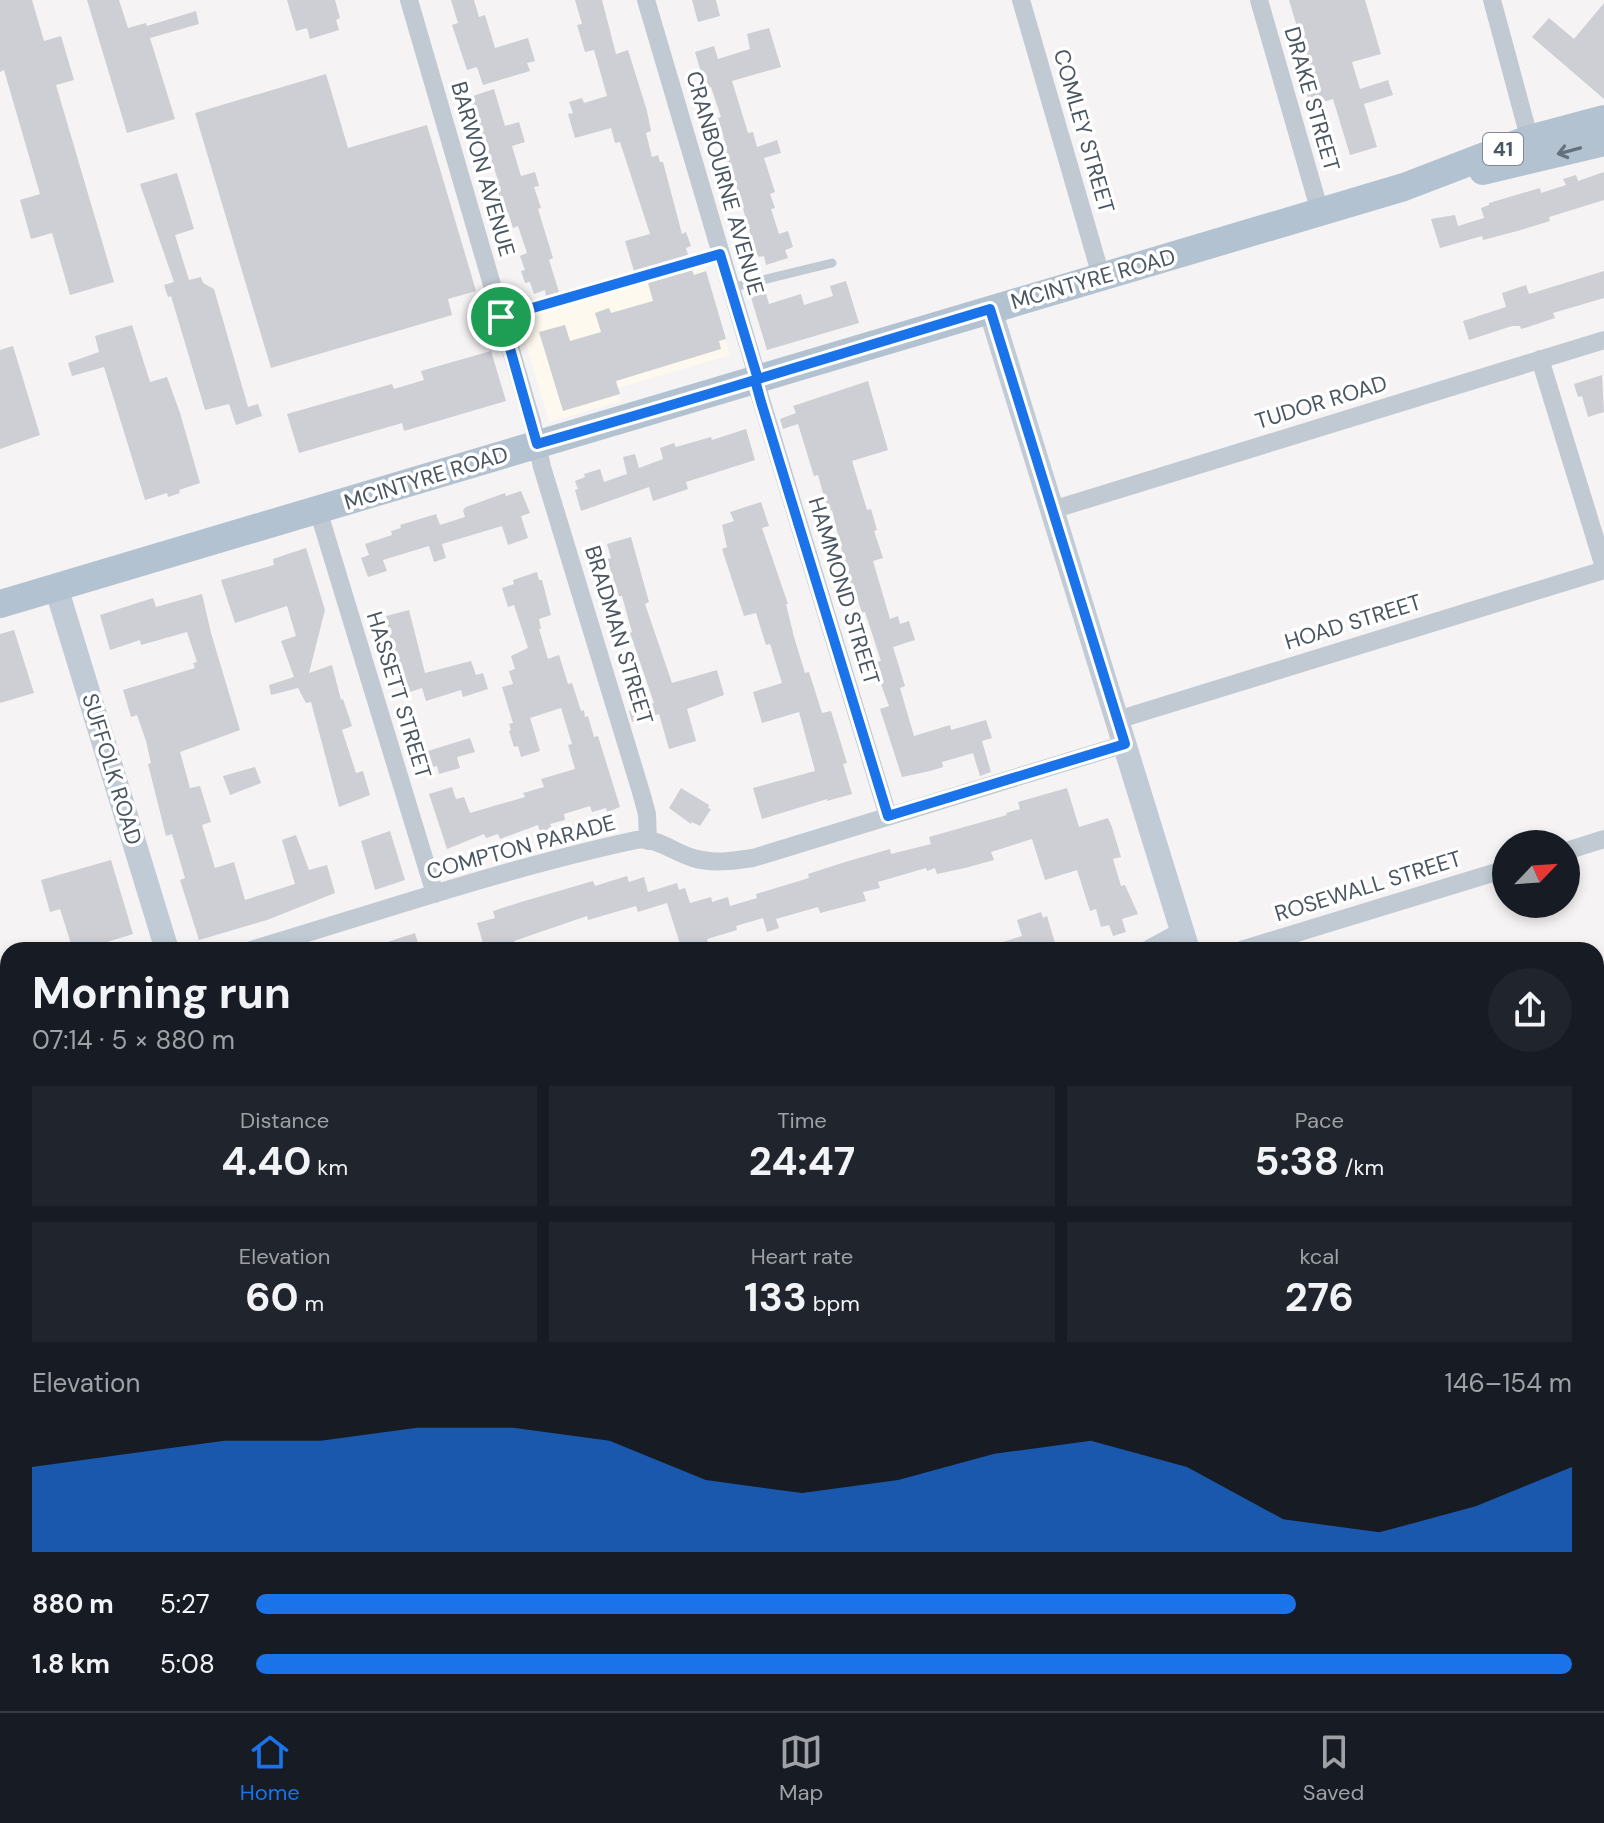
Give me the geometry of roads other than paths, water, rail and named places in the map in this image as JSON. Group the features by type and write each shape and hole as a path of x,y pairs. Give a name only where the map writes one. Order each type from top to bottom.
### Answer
{"main road":[{"name":"MCINTYRE ROAD","path":"0,604 1532,149 1604,119"},
{"name":"MCINTYRE ROAD","path":"1532,149 1604,142"}],"street":[{"name":"BARWON AVENUE","path":"409,0 537,444"},
{"name":"CRANBOURNE AVENUE","path":"646,0 756,380"},
{"name":"COMLEY STREET","path":"1021,0 1101,276"},
{"name":"DRAKE STREET","path":"1259,0 1320,212"},
{"path":"1492,0 1532,149"},
{"path":"990,309 1183,942"},
{"name":"TUDOR ROAD","path":"1052,510 1604,340"},
{"path":"1540,359 1604,569"},
{"name":"HAMMOND STREET","path":"756,380 888,816"},
{"name":"BRADMAN STREET","path":"537,444 641,792 647,814 648,841"},
{"name":"HASSETT STREET","path":"318,510 435,894"},
{"name":"HOAD STREET","path":"1117,720 1604,569"},
{"name":"SUFFOLK ROAD","path":"56,587 159,942"},
{"name":"COMPTON PARADE","path":"277,942 591,849 640,840 696,859 738,861 770,854 1125,744"},
{"path":"1580,847 1604,839"},
{"name":"ROSEWALL STREET","path":"1269,942 1492,873"}],"lane":[{"path":"501,317 720,254"},
{"path":"730,288 832,263"}]}
